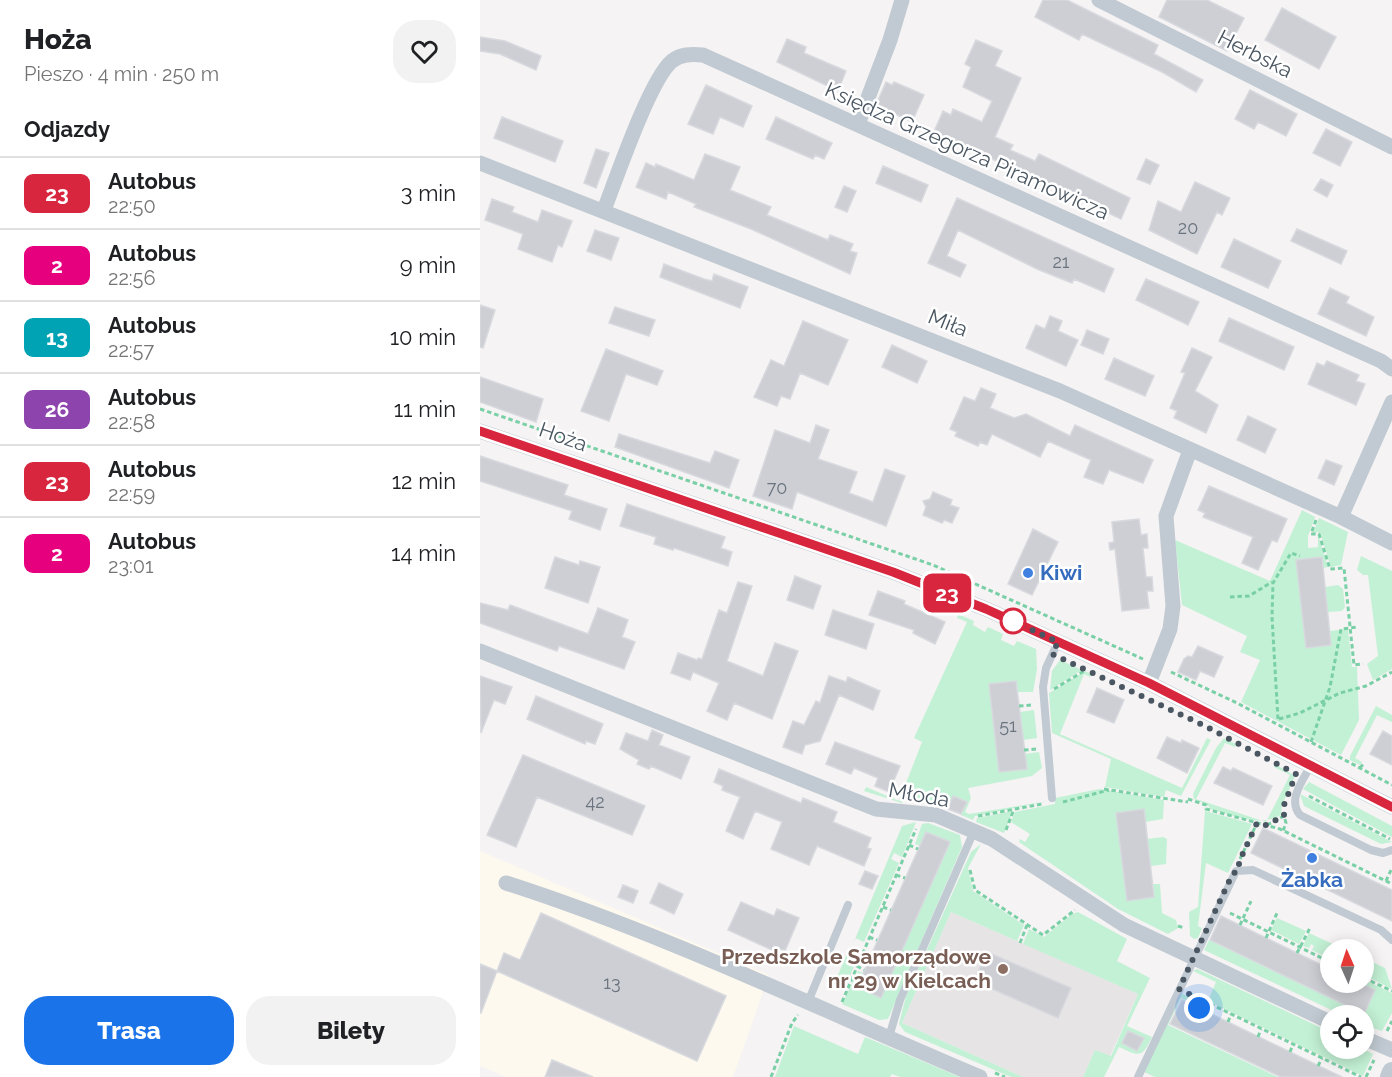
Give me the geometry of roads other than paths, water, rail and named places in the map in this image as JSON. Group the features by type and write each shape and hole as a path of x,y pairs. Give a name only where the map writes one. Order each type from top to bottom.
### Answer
{"street":[{"path":"858,124 890,40 902,0"},
{"name":"Herbska","path":"1099,0 1392,147"},
{"name":"Księdza Grzegorza Piramowicza","path":"604,210 652,92 669,64 686,54 703,55 1381,361 1392,369"},
{"name":"Miła","path":"480,163 1060,391 1341,516 1392,543"},
{"path":"1341,516 1392,402"},
{"name":"Hoża","path":"480,431 893,572 989,610 1055,648 1149,683 1392,807"},
{"path":"1149,683 1170,629 1173,606 1166,516 1190,450"},
{"name":"Młoda","path":"480,651 870,807 886,812 936,815 975,824 992,839 1124,925 1320,1017"},
{"path":"506,883 564,902 806,1001 980,1077"},
{"path":"1374,1042 1392,1050"},
{"path":"1390,1077 1392,1072"}],"lane":[{"path":"1052,800 1043,695 1045,674 1055,648"},
{"path":"1311,765 1294,799 1295,808 1300,815 1371,850 1383,853 1392,850"},
{"path":"889,1037 900,1000 975,824"},
{"path":"1138,1077 1217,907 1234,873 1239,869 1253,870 1381,930 1392,940"},
{"path":"806,1001 848,904"}],"place":[{"name":"Kiwi","path":"1028,573"},
{"name":"Żabka","path":"1312,858"},
{"name":"Przedszkole Samorządowe nr 29 w Kielcach","path":"1003,969"}]}
